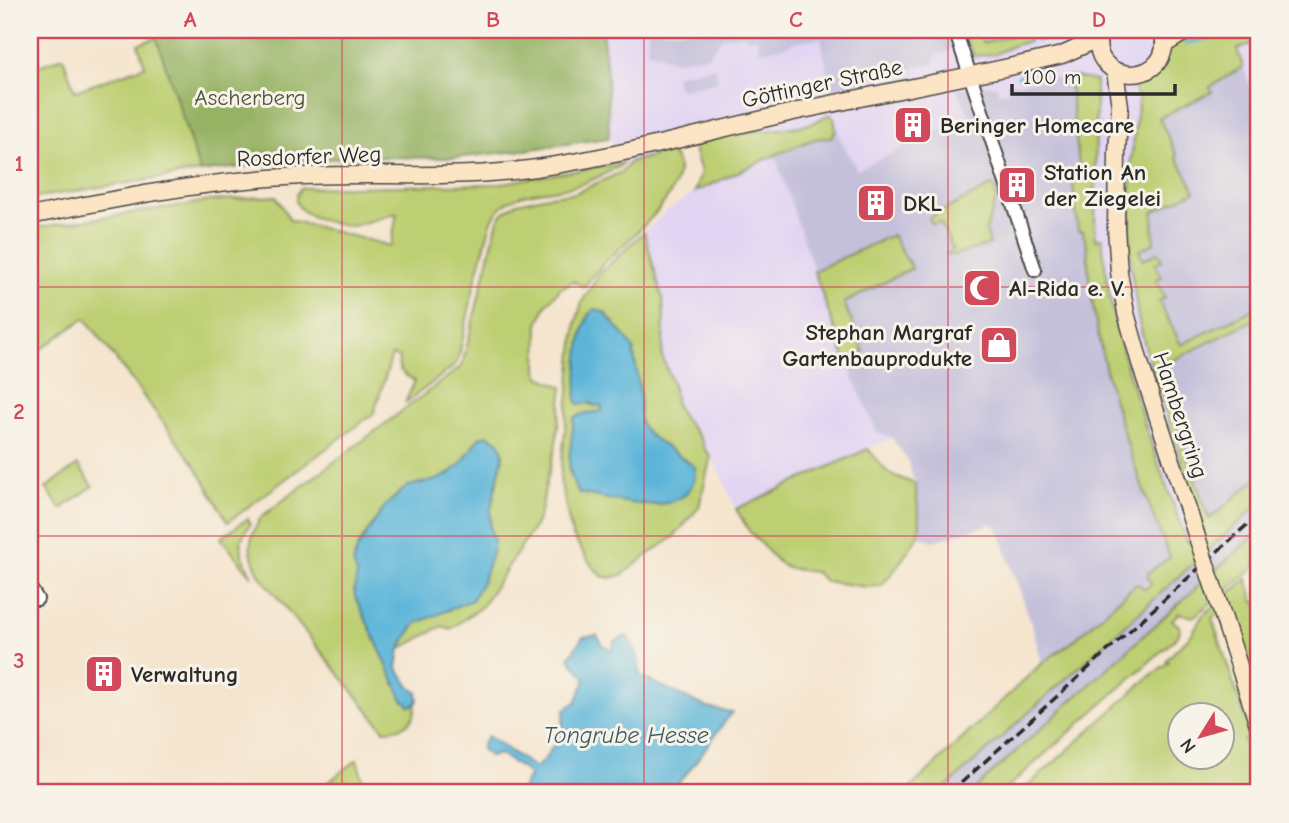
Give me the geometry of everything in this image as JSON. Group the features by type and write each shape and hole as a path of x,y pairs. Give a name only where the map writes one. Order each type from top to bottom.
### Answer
{"main road":[{"path":"1101,57 1115,71 1128,75 1141,74 1152,68 1160,58 1163,38 1188,30"},
{"name":"Göttinger Straße","path":"1062,55 1101,57 1099,33"},
{"name":"Göttinger Straße","path":"593,158 1062,55 1085,45 1099,33"},
{"name":"Hambergring","path":"1115,71 1120,106 1116,228 1119,272 1126,313 1259,728"},
{"name":"Hambergring","path":"1120,106 1134,75"},
{"name":"Rosdorfer Weg","path":"30,216 222,182 287,177 473,174 593,158"}],"street":[{"path":"955,30 1035,270"},
{"path":"30,588 37,600"}],"shaded area":[{"path":"602,30 1259,30 1259,477 1203,525 1204,530 1148,577 1149,581 1142,587 1139,585 1042,663 1032,625 997,527 991,524 934,541 918,536 920,524 915,484 907,459 892,438 736,509 714,460 704,450 700,438 676,406 673,385 662,356 655,269 644,232 667,211 695,192 701,172 694,144 623,163 609,138 607,73"},
{"path":"648,30 947,30 951,48 949,52 937,54 934,63 831,89 821,38 759,51 757,38 746,39 744,34 722,38 708,56 675,61 647,51"},
{"path":"1236,44 1259,115 1259,190 1251,195 1259,221 1259,477 1209,520 1158,367 1137,251 1142,98"},
{"path":"715,67 718,82 681,89 677,86 675,75"},
{"path":"1076,77 1096,81 1086,245 1096,324 1108,382 1148,504 1170,557 1148,573 1149,581 1142,587 1139,585 1071,643 1042,663 1032,625 997,527 991,524 934,541 918,536 920,524 915,484 907,459 892,438 877,432 846,361 864,352 844,303 912,268 892,235 814,271 775,155 814,139 830,137 836,131 857,170 970,116 956,88 996,85 999,93 1008,91 1006,82"},
{"path":"1259,504 1259,531 1225,563 970,793 940,793"}],"green space":[{"name":"Ascherberg","path":"154,30 602,30 607,73 609,138 452,158 298,160 200,172"},
{"path":"961,30 977,30 983,43 1031,30 1077,30 1064,36 1036,41 1035,37 1029,38 1029,42 1017,44 995,54 974,56"},
{"path":"1227,30 1259,30 1259,41 1237,49 1243,67 1210,87 1212,92 1159,118 1195,191 1153,212 1154,243 1139,251 1143,260 1158,252 1162,260 1155,264 1162,277 1156,280 1165,298 1159,301 1181,345 1259,308 1259,317 1158,368 1209,519 1259,477 1259,504 940,793 905,793 1042,663 1071,643 1135,585 1145,589 1151,583 1148,573 1170,557 1117,412 1099,338 1087,246 1083,231 1078,231 1072,174 1080,174 1069,77 1096,81 1095,240 1102,238 1112,308 1129,375 1187,542 1204,531 1138,318 1131,267 1131,160 1139,98 1135,87 1142,76 1183,40"},
{"path":"157,38 200,172 30,198 30,69 63,57 75,91 145,66 138,44"},
{"path":"830,114 834,118 836,131 831,137 814,139 695,192 701,172 694,144 724,134 811,124"},
{"path":"664,153 672,154 678,167 676,182 668,197 656,213 602,265 584,287 573,281 560,289 546,305 538,324 537,369 540,377 563,387 555,449 536,524 482,606 451,629 442,626 400,649 417,623 472,600 494,540 490,528 491,508 503,456 475,443 464,460 449,474 410,486 394,498 377,518 357,550 354,561 357,577 355,596 403,700 410,705 416,704 407,725 384,730 260,576 250,546 256,526 261,517 462,366 498,220 503,213 517,203 575,193 622,172 630,162"},
{"path":"623,163 585,183 524,195 504,205 490,226 458,360 453,367 405,403 415,381 402,372 399,358 392,355 374,413 228,522 195,465 85,318 30,357 30,238 40,227 210,201 276,196 290,220 391,246 397,213 353,226 323,221 303,211 297,204 296,197 301,188 496,184"},
{"path":"993,185 997,197 986,230 990,244 955,255 946,254 953,250 940,222 932,224 929,218"},
{"path":"644,232 663,300 662,356 673,385 676,406 711,456 699,507 674,537 622,575 610,578 602,576 592,566 572,535 560,479 576,323 582,302 600,273","holes":["589,313 605,313 633,348 640,394 640,423 649,435 695,467 660,505 579,493 569,471 574,418 602,412 601,405 595,406 576,399 585,323"]},
{"path":"892,235 912,268 844,303 864,352 846,361 814,271"},
{"path":"868,449 888,473 915,484 920,524 918,536 881,586 866,587 825,581 815,572 787,568 749,531 736,509"},
{"path":"78,465 93,486 61,509 46,488"},
{"path":"248,518 250,524 241,540 242,554 252,577 221,538"},
{"path":"1259,531 1259,563 1252,570 1193,617 1179,613 1172,620 1180,627 1175,639 1001,793 970,793"},
{"path":"1247,579 1254,602 1259,602 1259,704 1228,606 1212,618 1251,736 1243,740 1259,793 1020,793 1169,662 1166,660 1192,634 1202,616"},
{"path":"357,760 366,790 363,793 314,793"}],"water":[{"path":"595,309 605,313 633,348 640,394 640,423 649,435 695,467 692,485 682,497 668,503 611,500 579,493 574,484 569,457 574,418 602,411 601,405 578,404 576,399 582,337 589,316"},
{"path":"487,435 498,441 503,456 491,508 493,550 483,580 472,600 417,623 400,649 397,668 417,692 416,704 410,706 403,700 355,596 357,574 353,563 357,549 385,506 408,486 448,475 461,464 481,436"},
{"name":"Tongrube Hesse","path":"597,635 603,645 613,650 614,642 627,636 638,655 640,676 708,708 732,712 688,772 669,793 520,793 530,774 499,754 490,757 482,750 482,744 488,736 535,768 544,760 561,734 565,709 576,702 586,679 569,658 583,637"}],"waterway":[{"path":"1185,44 1244,30"},
{"path":"1018,76 1028,74"}],"railway":[{"path":"950,793 1259,514"}],"place":[{"name":"Beringer Homecare","path":"913,125"},
{"name":"Station An der Ziegelei","path":"1017,185"},
{"name":"DKL","path":"876,203"},
{"name":"Al-Rida e. V.","path":"982,288"},
{"name":"Stephan Margraf Gartenbauprodukte","path":"999,345"},
{"name":"Verwaltung","path":"104,674"}]}
